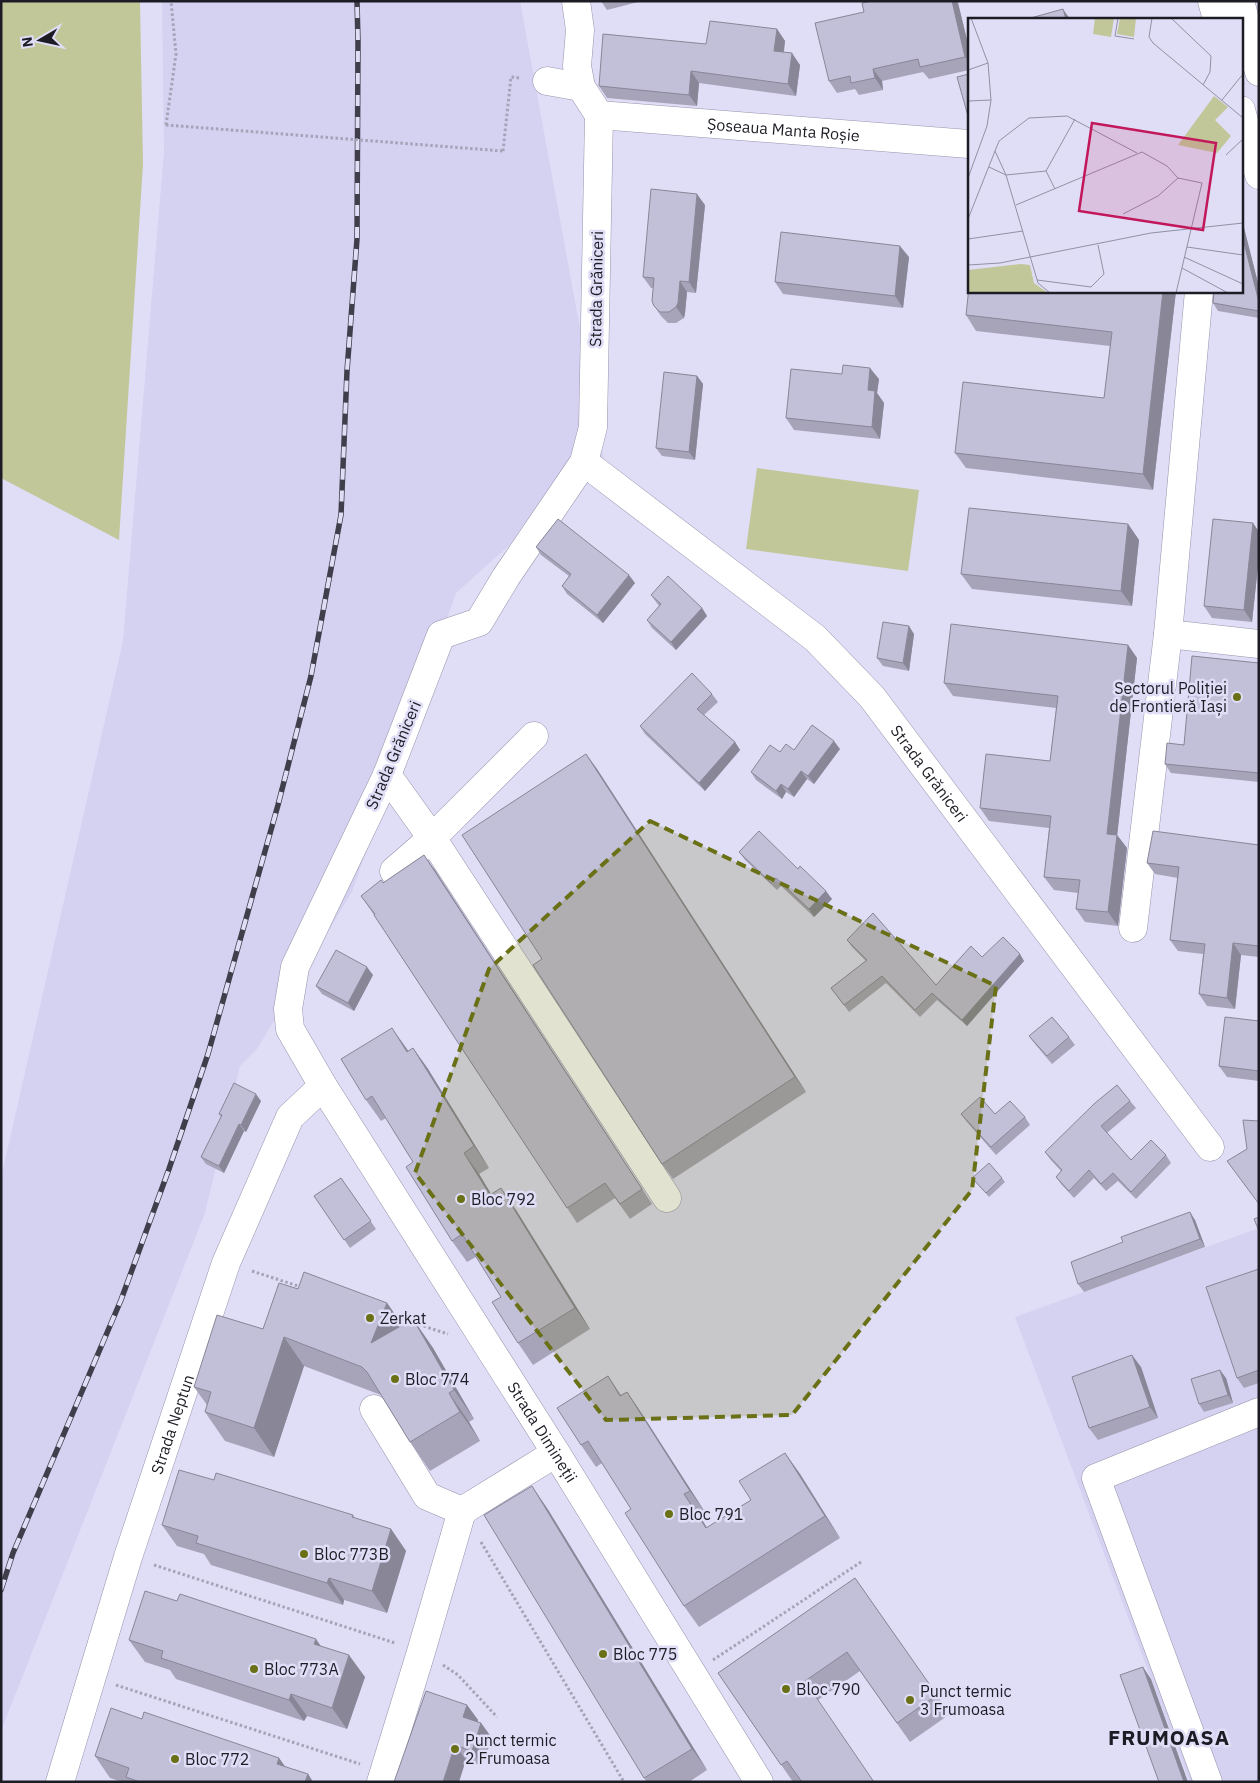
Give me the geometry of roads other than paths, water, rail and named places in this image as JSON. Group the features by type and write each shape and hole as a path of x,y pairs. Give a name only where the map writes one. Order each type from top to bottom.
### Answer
{"street":[{"path":"576,1 580,30 577,66 581,87 599,115"},
{"path":"1212,1 1217,18"},
{"path":"1240,1 1259,72"},
{"path":"547,81 581,87"},
{"name":"Șoseaua Manta Roșie","path":"599,115 968,144"},
{"name":"Strada Grăniceri","path":"323,1086 290,1029 288,1009 295,967 387,775 441,635 479,622 506,577 584,462 593,427 599,115"},
{"path":"1242,115 1254,169"},
{"path":"1133,928 1168,634 1198,292"},
{"name":"Strada Grăniceri","path":"584,462 815,638 872,697 1210,1147"},
{"path":"1168,634 1259,644"},
{"path":"394,871 432,838 534,736"},
{"path":"387,775 432,838 667,1198"},
{"name":"Strada Neptun","path":"60,1782 128,1557 226,1263 290,1116 323,1086"},
{"name":"Strada Dimineții","path":"323,1086 556,1453 759,1782"},
{"path":"374,1409 427,1496 462,1511"},
{"path":"1208,1782 1096,1478 1259,1412"},
{"path":"382,1777 462,1511 556,1453"}],"railway":[{"path":"1,1590 13,1553 121,1300 169,1169 208,1054 278,805 311,676 341,515 347,371 357,239 357,1"}],"place":[{"name":"Sectorul Poliției de Frontieră Iași","path":"1237,697"},
{"name":"Bloc 792","path":"461,1199"},
{"name":"Zerkat","path":"370,1318"},
{"name":"Bloc 774","path":"395,1379"},
{"name":"Bloc 791","path":"669,1514"},
{"name":"Bloc 773B","path":"304,1554"},
{"name":"Bloc 775","path":"603,1654"},
{"name":"Bloc 773A","path":"254,1669"},
{"name":"Bloc 790","path":"786,1689"},
{"name":"Punct termic 3 Frumoasa","path":"910,1700"},
{"name":"Punct termic 2 Frumoasa","path":"455,1749"},
{"name":"Bloc 772","path":"175,1759"}],"district":[{"name":"FRUMOASA","path":"1169,1737"}]}
